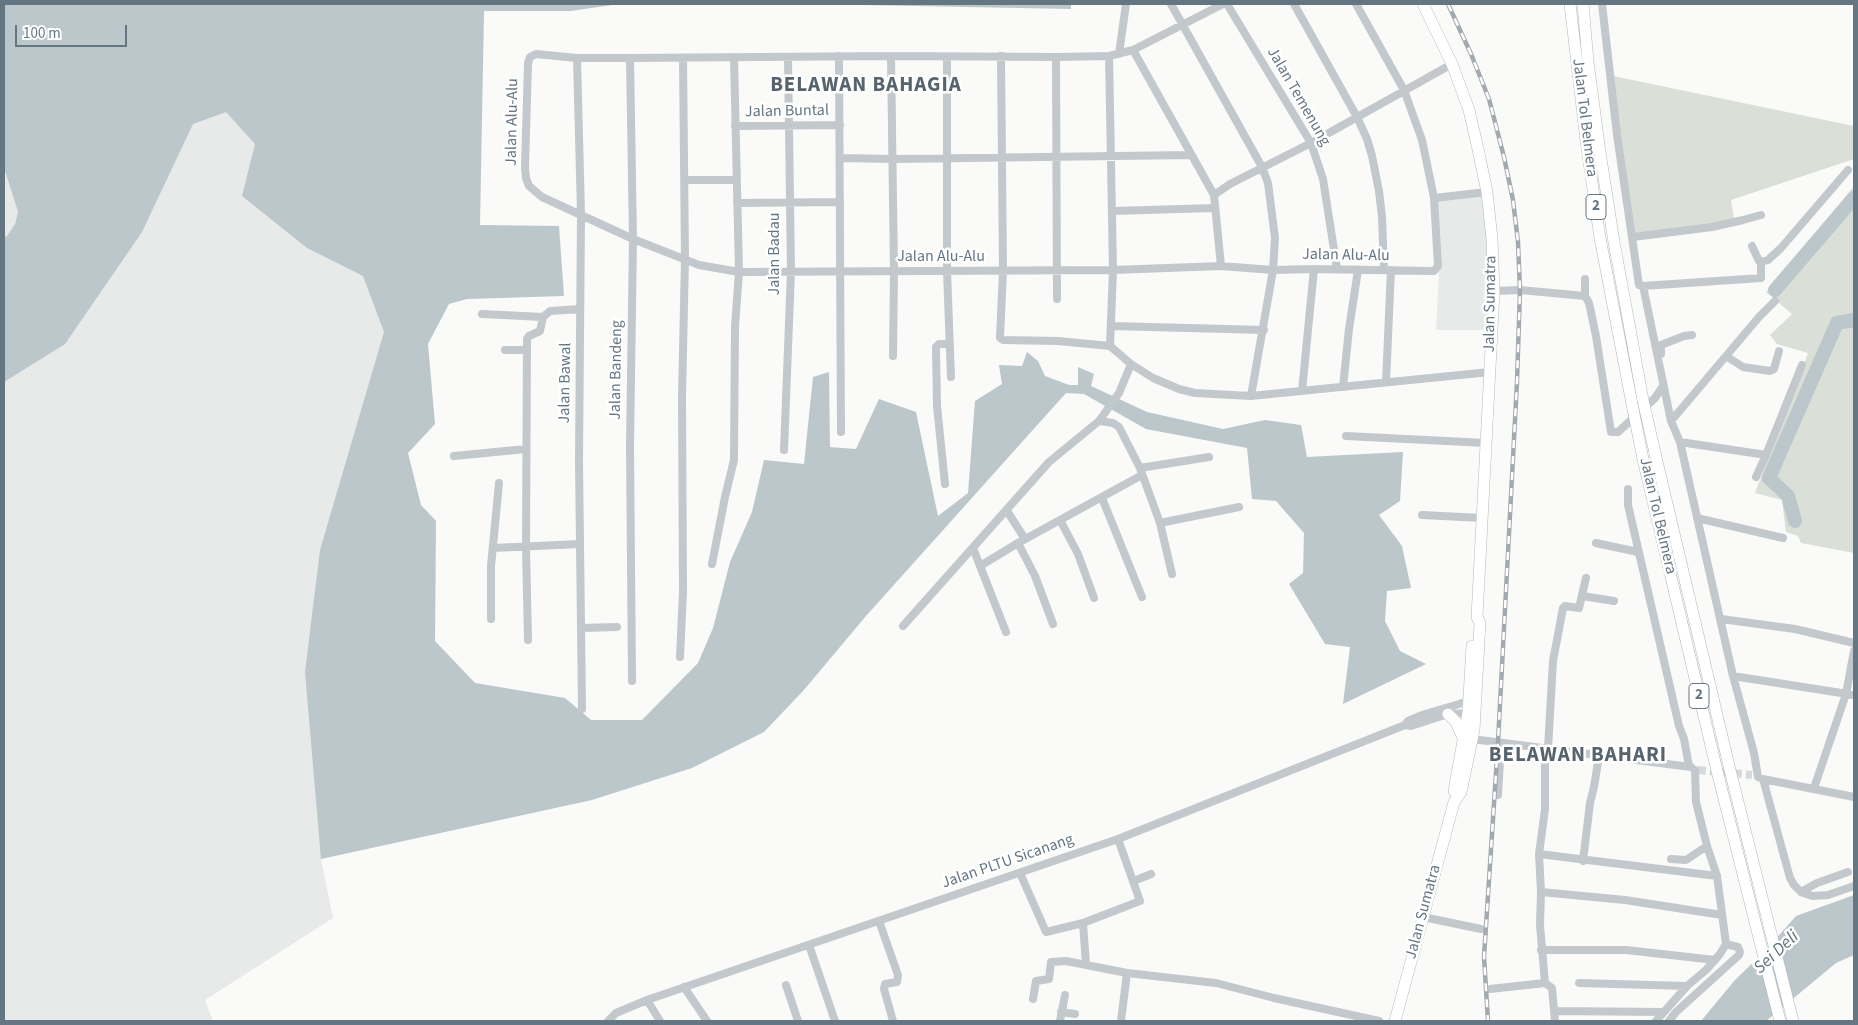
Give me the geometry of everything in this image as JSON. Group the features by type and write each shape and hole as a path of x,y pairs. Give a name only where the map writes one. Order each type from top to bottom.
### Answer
{"highway":[{"name":"Jalan Sumatra","path":"1395,1021 1454,802 1454,789 1468,740 1472,707 1473,623 1477,617 1494,291 1492,239 1487,192 1469,110 1452,64 1423,4"},
{"name":"Jalan Tol Belmera","path":"1570,4 1586,141 1599,229 1643,459 1780,1020"},
{"name":"Jalan Tol Belmera","path":"1583,4 1588,62 1601,161 1643,400 1766,919 1792,1019"},
{"path":"1448,714 1468,740"}],"street":[{"path":"1119,54 1126,4"},
{"path":"1171,4 1262,167 1268,183 1275,238 1273,270 1251,396"},
{"path":"577,58 1110,56 1133,50 1223,4"},
{"name":"Jalan Temenung","path":"1227,4 1311,143 1323,179 1336,269"},
{"path":"1294,4 1357,117 1367,139 1376,172 1388,270 1386,382"},
{"path":"1356,4 1404,90 1422,140 1434,198 1487,192"},
{"path":"1602,4 1638,284 1643,286 1761,278 1761,262"},
{"path":"1133,50 1214,196 1221,266"},
{"name":"Jalan Alu-Alu","path":"577,58 536,54 530,57 528,63 524,168 530,186 542,197 632,240 710,268 739,272 841,272 1057,271 1221,266 1273,270 1314,268 1428,272 1437,269 1434,198"},
{"path":"839,56 841,432"},
{"path":"891,56 894,159 893,356"},
{"path":"1001,56 1004,271 1000,338 1003,340 1058,341 1110,346 1131,364 1153,378 1179,389 1195,393 1251,396 1490,372"},
{"path":"1110,56 1113,270 1110,346"},
{"name":"Jalan Badau","path":"784,450 790,272 788,57"},
{"path":"947,57 947,271 951,377"},
{"path":"1056,57 1057,298"},
{"name":"Jalan Bawal","path":"577,58 580,214 582,709"},
{"name":"Jalan Bandeng","path":"630,58 632,681"},
{"path":"680,657 683,592 682,396 686,259 683,58"},
{"path":"712,564 734,460 735,326 739,272 734,58"},
{"path":"1214,196 1220,190 1311,143 1452,64"},
{"name":"Jalan Buntal","path":"735,126 840,125"},
{"path":"840,158 1056,158 1191,155"},
{"path":"1761,262 1768,260 1781,248 1848,170"},
{"path":"685,180 736,180"},
{"path":"737,203 840,202"},
{"path":"1112,211 1215,208"},
{"path":"1633,237 1712,227 1761,214"},
{"path":"1752,246 1756,258 1761,262"},
{"path":"1302,391 1314,268"},
{"path":"1343,387 1358,270"},
{"path":"1585,279 1586,296 1596,336 1612,432 1618,432 1656,398 1663,387"},
{"path":"1643,286 1663,387 1671,418 1680,442 1733,676 1754,753 1758,777 1790,878 1801,892 1812,896 1822,896 1854,886"},
{"path":"1494,291 1520,290 1586,296"},
{"path":"1671,418 1775,301"},
{"path":"528,640 526,547 527,337 540,331 543,317 547,313 553,310 580,309"},
{"path":"482,314 543,317"},
{"path":"1112,326 1264,330"},
{"path":"1657,357 1661,355 1661,345 1684,336 1692,335"},
{"path":"945,484 937,406 936,347 938,344 950,344"},
{"path":"506,350 526,350"},
{"path":"1726,356 1743,367 1770,371 1774,369 1779,351"},
{"path":"903,626 1049,462 1102,418 1119,392 1131,364"},
{"path":"1756,477 1802,365"},
{"path":"1102,418 1119,427 1141,472 1160,522 1172,574"},
{"path":"1346,436 1486,443"},
{"path":"1680,442 1766,455"},
{"path":"454,456 526,449"},
{"path":"980,566 1102,498 1141,472 1209,457"},
{"path":"491,619 493,548 499,483"},
{"path":"1628,490 1628,505 1638,552 1641,558 1679,726 1694,768 1696,802 1717,876 1726,944 1715,960 1687,986 1656,1021"},
{"path":"1102,498 1142,597"},
{"path":"1160,522 1240,507"},
{"path":"1006,511 1022,541 1053,624"},
{"path":"1422,515 1482,518"},
{"path":"1697,518 1783,538"},
{"path":"1060,520 1078,554 1094,598"},
{"path":"1596,543 1638,552"},
{"path":"493,548 580,544"},
{"path":"973,548 1006,632"},
{"path":"1545,983 1541,950 1539,854 1545,809 1546,749 1553,661 1563,608 1565,606 1579,608 1586,578"},
{"path":"1582,596 1614,602"},
{"path":"1721,619 1795,629 1854,643"},
{"path":"581,628 616,627"},
{"path":"1814,788 1850,695 1854,651"},
{"path":"1733,676 1850,695"},
{"name":"Jalan PLTU Sicanang","path":"1405,725 1411,726 1472,707"},
{"name":"Jalan PLTU Sicanang","path":"616,1013 684,987 1118,839 1405,725 1408,721 1415,718 1472,707"},
{"path":"1468,740 1694,768"},
{"path":"1498,794 1501,743"},
{"path":"1583,861 1590,803 1599,756"},
{"path":"1758,777 1854,797"},
{"path":"1020,873 1046,932 1083,923 1137,903 1140,898 1118,839"},
{"path":"1671,860 1688,859 1707,846"},
{"path":"1539,854 1583,861 1717,876"},
{"path":"1801,892 1848,872"},
{"path":"1134,881 1151,874"},
{"path":"1541,892 1625,900 1722,915"},
{"path":"1423,918 1480,929"},
{"path":"879,921 898,976 897,982 885,984 884,989 893,1021"},
{"path":"1083,923 1086,964"},
{"path":"1669,1021 1676,1012 1739,955 1738,947 1726,944"},
{"path":"809,945 835,1021"},
{"path":"1541,950 1626,950 1715,960"},
{"path":"1033,999 1036,981 1049,979 1051,962 1066,961 1127,974 1216,983 1379,1021"},
{"path":"1121,1021 1127,974"},
{"path":"1490,989 1545,983 1552,988 1556,1021"},
{"path":"1579,983 1687,986"},
{"path":"786,985 798,1021"},
{"path":"684,987 707,1021"},
{"path":"1060,1021 1065,995"},
{"path":"647,1000 660,1021"},
{"path":"1061,1012 1075,1014"},
{"path":"1555,1012 1662,1012"},
{"path":"608,1021 616,1013 621,1021"}],"shaded area":[{"path":"1613,76 1854,126 1854,159 1731,200 1734,219 1705,227 1633,233"},
{"path":"239,92 375,268 397,353 336,811 321,859 333,918 205,1000 213,1021 4,1021 4,351 181,110"},
{"path":"4,168 18,212 15,224 7,236 4,237"},
{"path":"1854,186 1854,553 1801,543 1798,536 1786,532 1782,500 1755,493 1808,353 1777,344 1770,335 1792,314 1766,292"},
{"path":"1487,192 1491,290 1487,330 1436,330 1439,273 1434,198"}],"water":[{"path":"4,4 671,4 612,5 571,11 484,11 480,225 559,226 564,296 467,299 449,304 428,344 435,424 408,453 421,505 436,521 435,641 475,683 565,698 591,720 642,720 698,663 713,628 730,562 752,512 764,460 804,464 813,377 829,372 830,447 856,449 879,399 916,412 938,516 968,493 975,401 1002,384 999,365 1022,366 1027,352 1038,361 1045,376 1069,385 1078,385 1078,367 1094,374 1091,386 1147,412 1223,429 1265,420 1301,425 1307,457 1403,452 1400,501 1379,515 1402,546 1411,588 1387,591 1385,621 1400,651 1426,664 1343,704 1350,647 1325,644 1289,584 1303,573 1304,533 1276,501 1252,499 1247,448 1146,429 1084,394 1066,393 866,616 803,691 764,732 692,768 592,800 321,859 305,672 320,550 384,332 363,276 307,248 242,196 255,144 226,112 193,124 142,232 65,344 4,382 4,237 7,236 15,224 18,212 4,168"},
{"path":"810,4 1071,4 1071,9"},
{"name":"Sei Deli","path":"1854,895 1854,955 1836,963 1766,1021 1701,1021 1735,980 1766,950 1796,916"}],"waterway":[{"path":"1775,290 1854,198"},
{"path":"1795,521 1788,496 1769,478 1837,323 1854,320"}],"tunnel":[{"path":"1698,770 1752,775"}],"railway":[{"path":"1448,4 1489,99 1504,157 1513,200 1518,242 1520,290 1498,742 1484,957 1488,1021"}],"district":[{"name":"BELAWAN BAHAGIA","path":"866,86"},
{"name":"BELAWAN BAHARI","path":"1578,756"}]}
